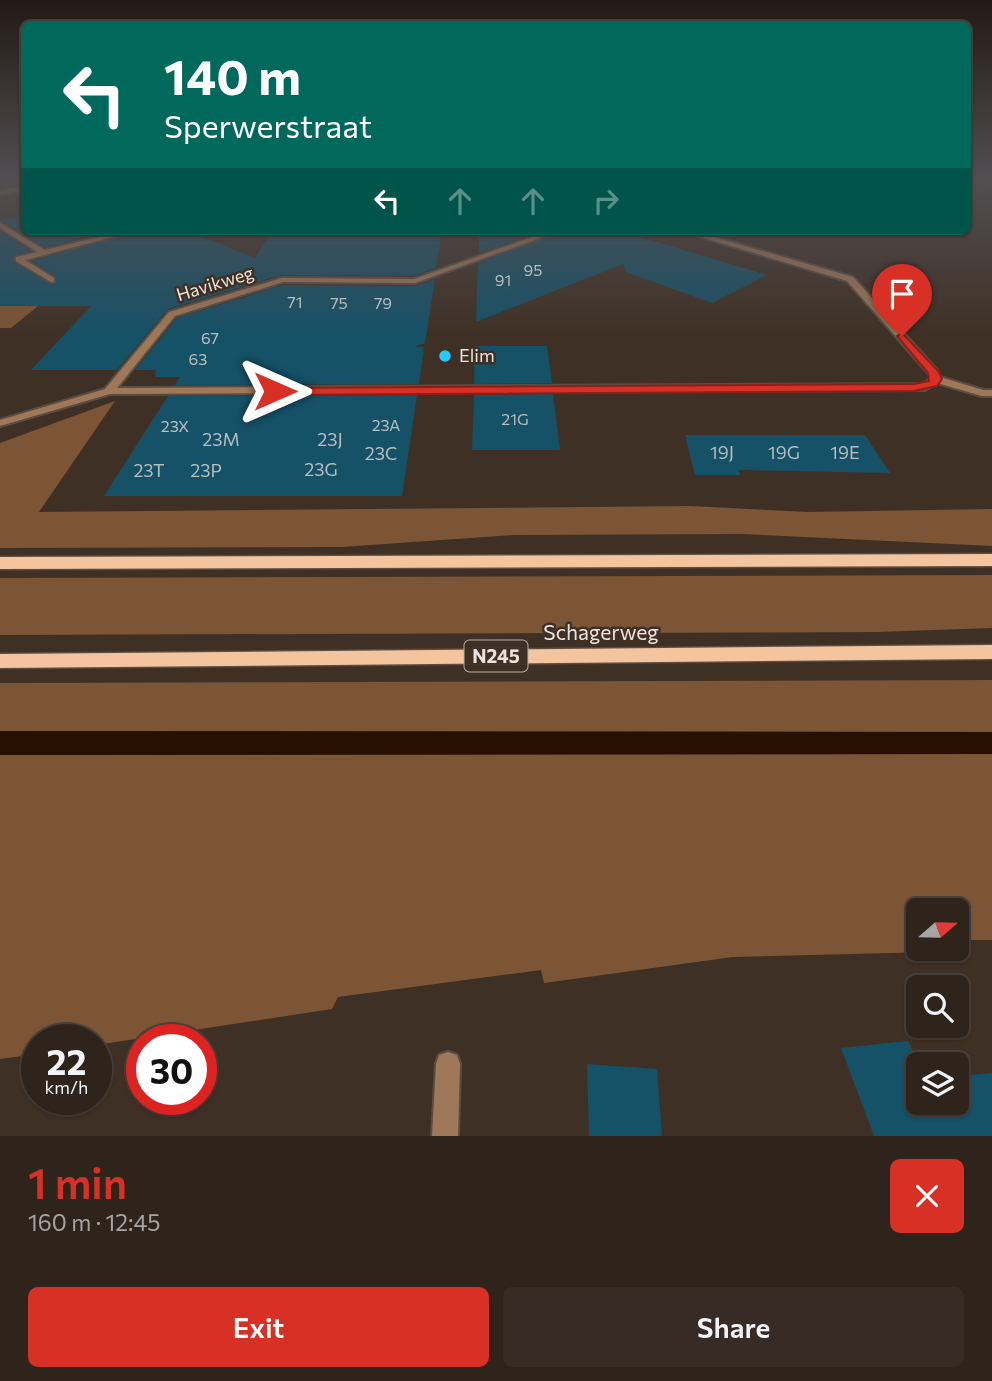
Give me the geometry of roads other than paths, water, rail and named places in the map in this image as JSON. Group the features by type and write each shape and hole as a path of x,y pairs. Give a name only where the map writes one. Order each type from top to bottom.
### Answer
{"main road":[{"path":"0,563 992,560"},
{"name":"Schagerweg","path":"0,661 992,652"}],"street":[{"path":"9,231 44,253"},
{"path":"51,280 19,259 116,235"},
{"name":"Havikweg","path":"109,391 172,314 282,280 415,281 545,235"},
{"path":"699,235 850,279 933,372 936,379 982,393 992,393"},
{"path":"0,424 109,391 925,387 936,379"},
{"path":"445,1136 448,1064"}],"place":[{"name":"Elim","path":"445,356"}]}
